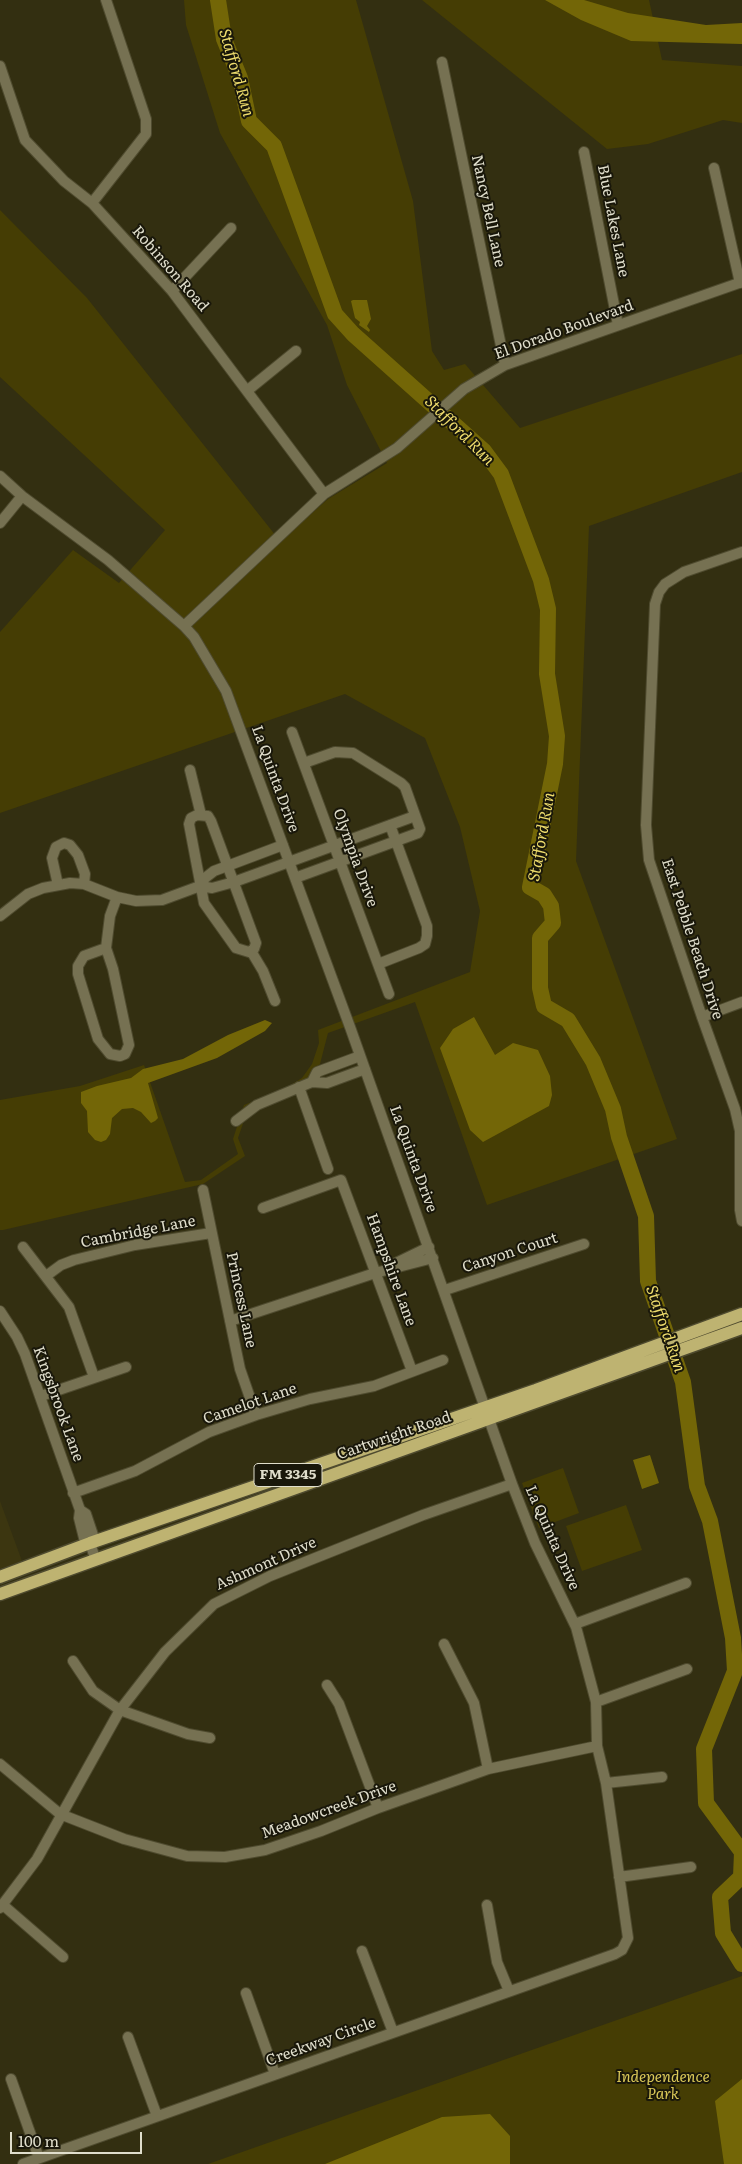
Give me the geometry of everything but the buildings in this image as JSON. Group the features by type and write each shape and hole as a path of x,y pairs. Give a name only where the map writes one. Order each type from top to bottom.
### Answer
{"main road":[{"name":"Cartwright Road","path":"0,1594 95,1558 491,1419 742,1314"},
{"name":"Cartwright Road","path":"0,1577 90,1543 486,1407 629,1362 709,1340 742,1328"}],"street":[{"path":"92,203 146,134 146,119 106,0"},
{"name":"Nancy Bell Lane","path":"442,62 505,365"},
{"name":"Robinson Road","path":"0,66 25,140 64,180 92,203 172,290 324,494"},
{"name":"Blue Lakes Lane","path":"584,152 618,326"},
{"path":"714,168 741,282"},
{"path":"172,290 231,228"},
{"name":"El Dorado Boulevard","path":"184,626 324,494 397,448 464,389 505,365 741,282"},
{"path":"248,390 296,351"},
{"name":"La Quinta Drive","path":"0,476 22,496 108,560 184,626 194,637 226,691 445,1290 463,1349 491,1419 512,1484 535,1543 574,1624 596,1702 597,1746 606,1783 628,1938 626,1945"},
{"path":"0,523 22,496"},
{"name":"East Pebble Beach Drive","path":"742,552 684,572 665,584 659,592 655,604 646,825 649,860 735,1109 740,1131 740,1210 742,1221"},
{"name":"Olympia Drive","path":"292,732 389,994"},
{"path":"295,878 418,833 420,829 405,788 401,783 354,753 335,752 304,763"},
{"path":"190,770 201,816"},
{"path":"250,951 254,949 256,943 211,822 208,816 191,818 189,824 204,903 236,948 250,951 263,971 275,1001"},
{"path":"0,916 28,894 58,884 84,884 117,897 136,901 162,900 200,886 212,888 234,882 415,816"},
{"path":"378,964 419,948 424,944 427,936 427,926 390,825"},
{"path":"58,884 52,858 56,847 64,843 70,845 78,856 85,874 84,884"},
{"path":"200,886 205,878 214,870 283,845"},
{"path":"106,948 84,956 78,966 78,974 98,1039 110,1054 120,1056 125,1054 129,1045 113,969 106,948 110,916 117,897"},
{"path":"702,1017 742,1002"},
{"path":"312,1082 317,1072 360,1056"},
{"path":"236,1121 257,1105 299,1087 312,1082 327,1083 365,1070"},
{"path":"299,1087 328,1169"},
{"name":"Hampshire Lane","path":"263,1208 341,1180 412,1371"},
{"name":"Princess Lane","path":"203,1190 240,1369 256,1416"},
{"name":"Cambridge Lane","path":"46,1276 61,1265 74,1260 135,1245 211,1233"},
{"name":"Canyon Court","path":"445,1290 584,1244"},
{"path":"23,1247 69,1307 94,1377"},
{"path":"375,1273 429,1247"},
{"path":"230,1322 375,1273 433,1258"},
{"name":"Kingsbrook Lane","path":"0,1311 17,1336 41,1396 80,1510 79,1518 84,1538 90,1543 95,1558"},
{"name":"Camelot Lane","path":"73,1493 134,1471 209,1432 310,1399 374,1386 443,1360"},
{"path":"41,1396 126,1367"},
{"name":"Ashmont Drive","path":"2,1906 37,1859 60,1814 120,1710 165,1652 214,1604 270,1576 423,1515 512,1484"},
{"path":"574,1624 686,1583"},
{"path":"444,1644 474,1703 488,1769"},
{"path":"73,1660 93,1691 120,1710 158,1724 210,1738"},
{"path":"596,1702 687,1670"},
{"path":"327,1686 339,1704 378,1808"},
{"name":"Meadowcreek Drive","path":"0,1764 60,1814 124,1840 186,1856 225,1857 265,1850 488,1769 597,1746"},
{"path":"606,1783 662,1777"},
{"path":"619,1877 691,1867"},
{"path":"487,1905 498,1962 508,1991"},
{"path":"2,1906 63,1957"},
{"name":"Creekway Circle","path":"23,2164 615,1954 626,1945"},
{"path":"362,1951 393,2032"},
{"path":"246,1993 275,2074"},
{"path":"128,2037 157,2116"},
{"path":"11,2079 39,2158"}],"shaded area":[{"path":"545,0 584,0 628,13 706,25 742,23 742,44 631,41 581,20"},
{"path":"367,300 371,319 367,326 370,330 369,332 359,325 360,322 355,318 351,301"},
{"path":"474,1017 495,1055 513,1043 538,1050 550,1076 552,1095 549,1106 483,1142 470,1130 440,1048 453,1029"},
{"path":"265,1020 272,1023 265,1031 217,1058 148,1083 158,1118 155,1121 151,1123 141,1112 133,1108 122,1109 112,1118 110,1134 106,1140 101,1142 95,1140 88,1132 87,1111 81,1103 81,1092 131,1078 143,1069 183,1059 228,1035"},
{"path":"650,1455 659,1483 642,1489 633,1460"},
{"path":"0,1501 22,1561 0,1569"},
{"path":"742,2079 742,2164 724,2164 715,2101"},
{"path":"490,2114 510,2136 510,2164 325,2164 442,2117"}],"green space":[{"path":"184,0 356,0 413,201 432,351 444,370 465,364 520,428 742,354 742,472 589,526 576,861 677,1139 487,1205 415,1002 328,1033 320,1064 307,1079 248,1109 238,1138 245,1156 203,1184 0,1230 0,1100 80,1086 144,1065 185,1182 201,1180 238,1154 233,1139 244,1105 284,1089 302,1078 312,1064 319,1043 318,1030 470,972 480,911 460,827 425,738 345,694 0,813 0,632 73,550 119,583 165,530 0,377 0,210 87,298 280,541 328,499 387,463 347,385 327,325 220,133 186,25"},
{"path":"422,0 649,0 662,60 742,66 742,123 723,120 648,144 607,149"},
{"path":"563,1468 579,1513 539,1528 522,1483"},
{"path":"626,1505 642,1550 582,1571 566,1526"},
{"name":"Independence Park","path":"742,1976 742,2164 208,2164"}],"waterway":[{"name":"Stafford Run","path":"218,0 224,39 240,78 249,121 274,146 335,314 353,334 484,451 501,474 541,580 548,609 547,674 557,736 555,764 530,887 544,895 551,906 553,923 540,938 540,988 544,1006 568,1020 593,1061 613,1109 619,1137 646,1216 648,1281 683,1382 697,1486 710,1521 733,1638 735,1671 704,1749 706,1803 742,1852 741,1877 720,1897 723,1933 742,1964"}]}
